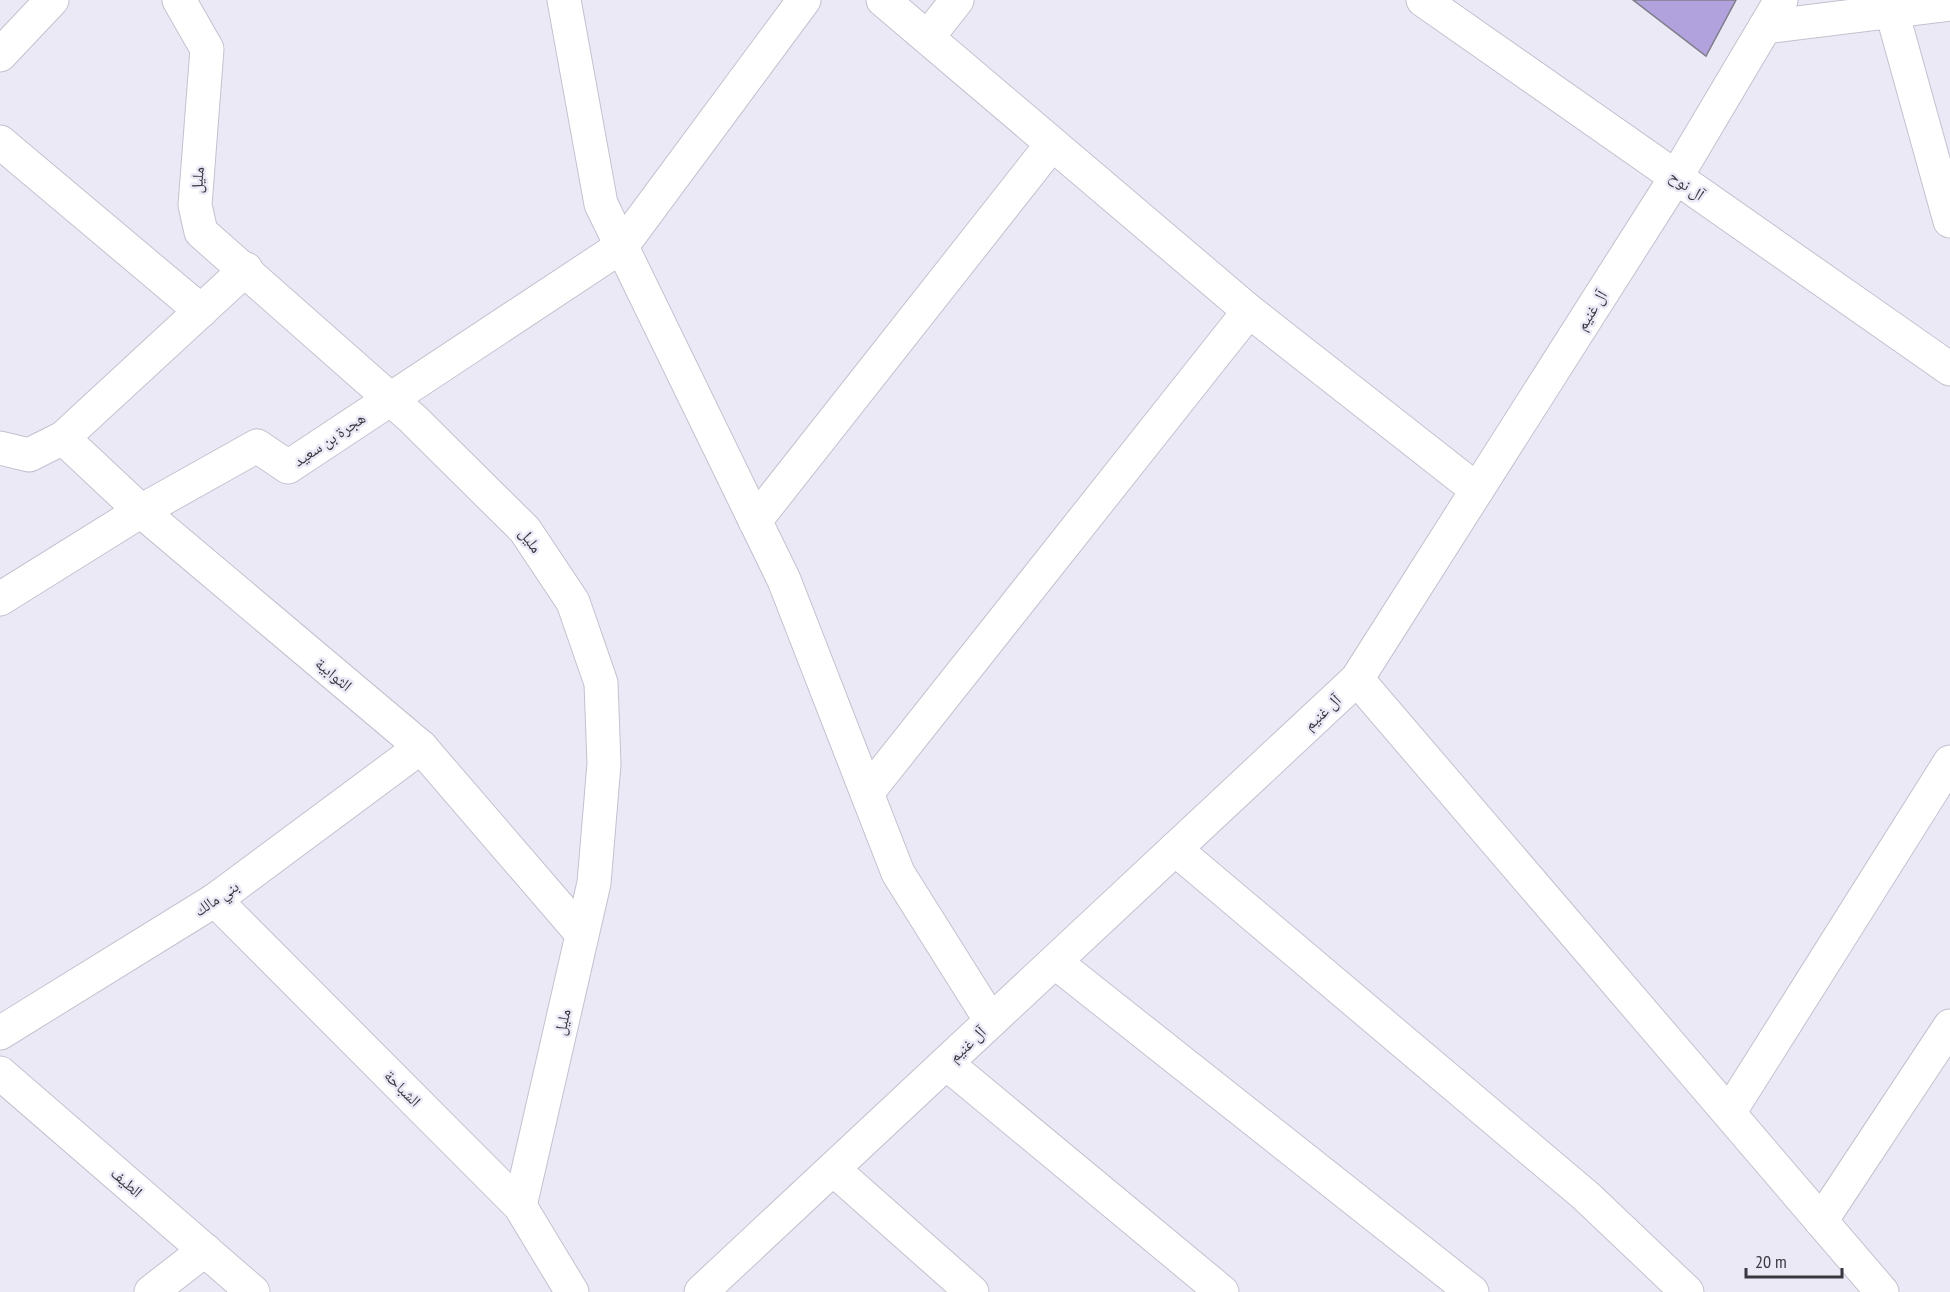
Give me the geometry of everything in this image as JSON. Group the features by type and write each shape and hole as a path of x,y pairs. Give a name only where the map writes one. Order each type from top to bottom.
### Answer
{"street":[{"path":"0,54 52,0"},
{"name":"مليل","path":"178,0 207,49 195,204 201,232 246,269 390,398 525,530 573,602 601,683 604,764 594,883 520,1206"},
{"path":"564,0 601,204 784,580 898,873 991,1021"},
{"path":"622,246 804,0"},
{"path":"883,0 1248,311 1478,490"},
{"path":"928,38 957,0"},
{"name":"آل نوح","path":"1423,0 1950,369"},
{"path":"1773,14 1892,12 1950,4"},
{"path":"1892,12 1950,221"},
{"name":"آل غنيم","path":"704,1291 1358,679 1676,177 1773,14"},
{"path":"0,142 201,310"},
{"path":"755,521 1052,144"},
{"name":"هجرة بن سعيد","path":"0,599 141,511 257,446 288,467 622,246"},
{"path":"0,448 29,455 63,438 246,269"},
{"path":"867,793 1248,311"},
{"name":"الثوابية","path":"63,438 141,511 421,747 582,934"},
{"path":"1358,679 1882,1292"},
{"name":"بني مالك","path":"0,1033 215,900 421,747"},
{"path":"1729,1113 1950,762"},
{"path":"1175,849 1586,1196 1687,1292"},
{"name":"الشباحة","path":"215,900 520,1206 572,1292"},
{"path":"1055,962 1472,1292"},
{"path":"1821,1221 1950,1026"},
{"path":"946,1063 1222,1292"},
{"name":"الطيف","path":"0,1073 253,1292"},
{"path":"833,1169 972,1292"},
{"path":"152,1292 205,1250"}],"building":[{"path":"1633,0 1736,0 1706,56"}]}
